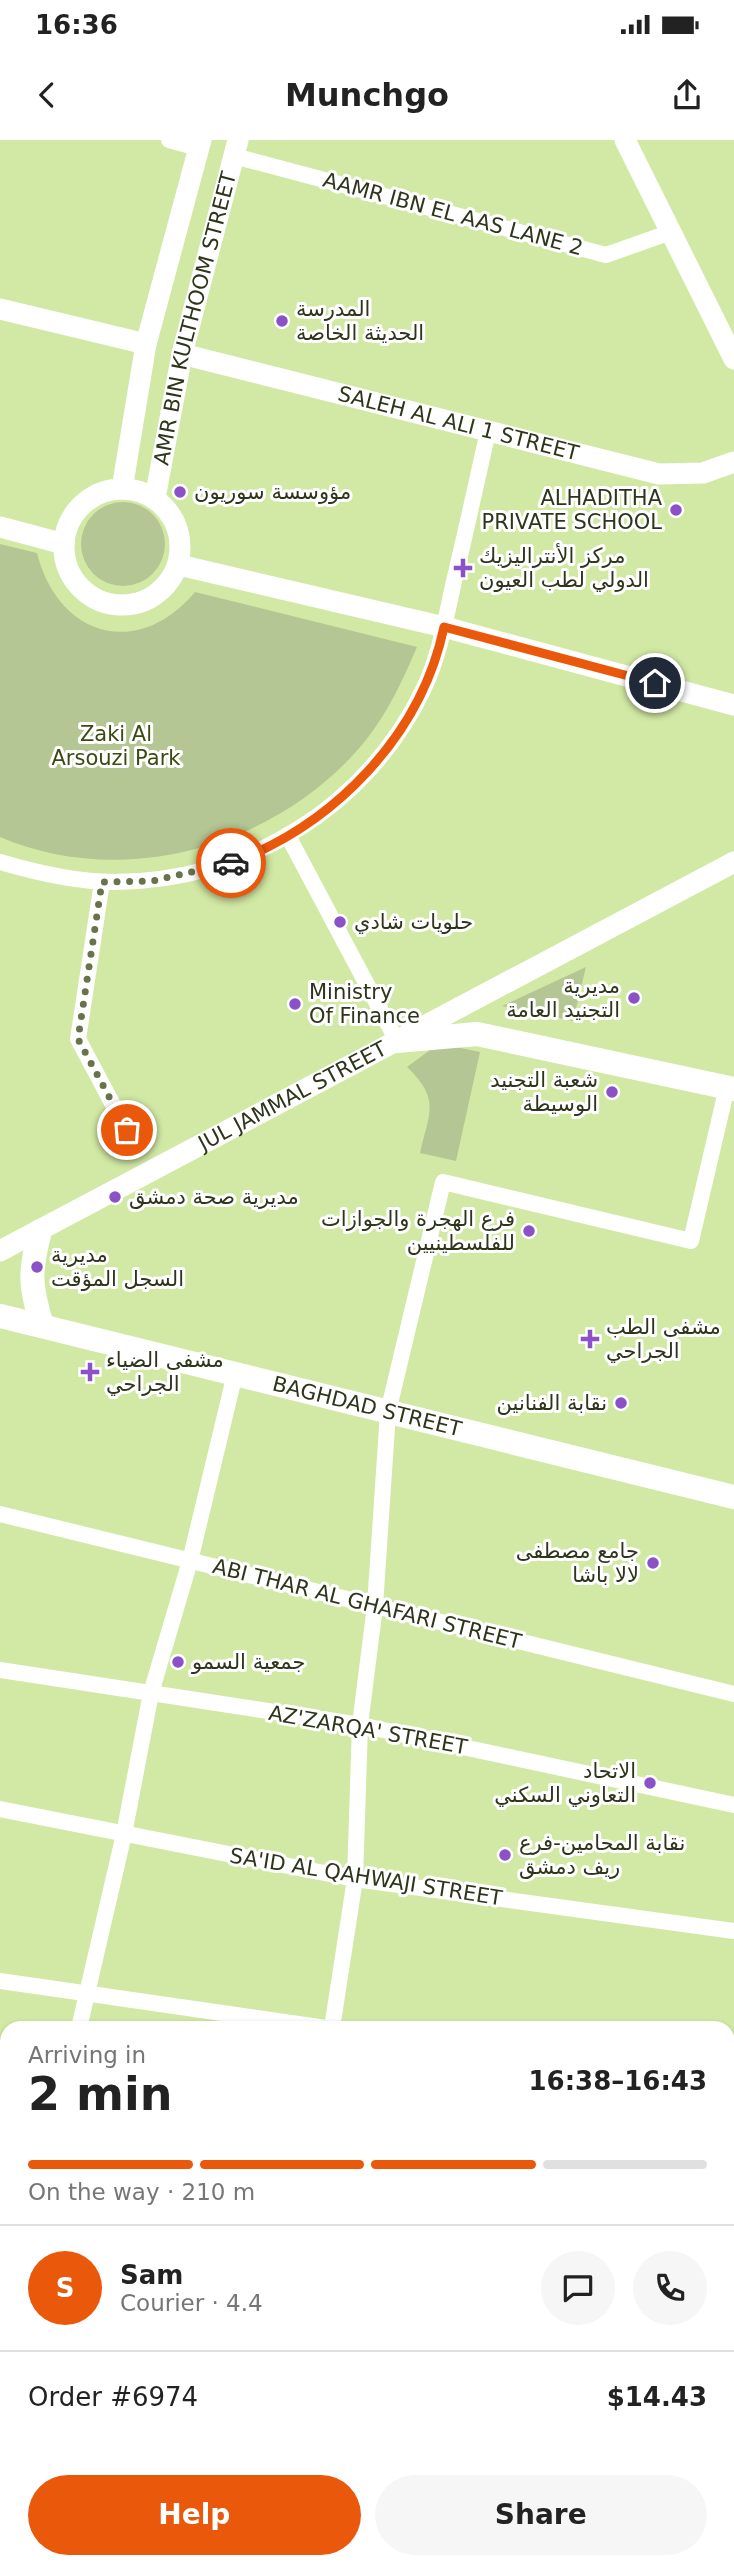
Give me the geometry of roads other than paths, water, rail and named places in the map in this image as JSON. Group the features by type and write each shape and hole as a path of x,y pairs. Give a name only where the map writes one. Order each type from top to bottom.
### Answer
{"main road":[{"path":"625,140 734,359"},
{"name":"AMR BIN KULTHOOM STREET","path":"122,488 146,344 200,144"},
{"name":"AMR BIN KULTHOOM STREET","path":"155,498 182,354 236,148"},
{"path":"0,309 146,344"},
{"name":"SALEH AL ALI 1 STREET","path":"182,354 659,474 703,473 734,462"},
{"path":"122,488 155,498 169,511 178,528 181,547 179,565 167,585 148,600 132,605 114,605 90,596 72,577 65,561 67,526 82,505 104,491 122,488"},
{"path":"0,527 64,544"},
{"path":"179,565 444,627 734,705"},
{"name":"JUL JAMMAL STREET","path":"0,1251 734,862"},
{"path":"397,1041 477,1034 731,1088"},
{"path":"40,1231 31,1265 31,1288 42,1326"},
{"name":"BAGHDAD STREET","path":"0,1316 734,1497"}],"street":[{"path":"169,140 200,144"},
{"name":"AAMR IBN EL AAS LANE 2","path":"236,148 606,255 671,232"},
{"path":"0,862 36,873 102,882 152,881 190,874 250,856 288,836 329,808 358,782 384,753 424,688 439,652 488,431"},
{"path":"288,836 397,1041"},
{"path":"102,882 78,1039 127,1130"},
{"path":"333,2021 355,1879 360,1725 375,1606 388,1412 443,1182 691,1241 731,1088"},
{"path":"80,2021 124,1834 151,1693 190,1561 235,1374"},
{"name":"ABI THAR AL GHAFARI STREET","path":"0,1514 734,1694"},
{"name":"AZ'ZARQA' STREET","path":"0,1670 360,1725 734,1805"},
{"name":"SA'ID AL QAHWAJI STREET","path":"0,1809 355,1879 734,1931"},
{"path":"0,1981 277,2021"}],"place":[{"name":"المدرسة الحديثة الخاصة","path":"282,321"},
{"name":"مؤوسسة سوريون","path":"180,492"},
{"name":"ALHADITHA PRIVATE SCHOOL","path":"676,510"},
{"name":"مركز الأنتراليزيك الدولي لطب العيون","path":"463,568"},
{"name":"حلويات شادي","path":"340,922"},
{"name":"مديرية التجنيد العامة","path":"634,998"},
{"name":"Ministry Of Finance","path":"295,1004"},
{"name":"شعبة التجنيد الوسيطة","path":"612,1092"},
{"name":"مديرية صحة دمشق","path":"115,1197"},
{"name":"فرع الهجرة والجوازات للفلسطينيين","path":"529,1231"},
{"name":"مديرية السجل المؤقت","path":"37,1267"},
{"name":"مشفى الطب الجراحي","path":"590,1339"},
{"name":"مشفى الضياء الجراحي","path":"90,1372"},
{"name":"نقابة الفنانين","path":"621,1403"},
{"name":"جامع مصطفى لالا باشا","path":"653,1563"},
{"name":"جمعية السمو","path":"178,1662"},
{"name":"الاتحاد التعاوني السكني","path":"650,1783"},
{"name":"نقابة المحامين-فرع ريف دمشق","path":"505,1855"}],"park label":[{"name":"Zaki Al Arsouzi Park","path":"116,746"}]}
